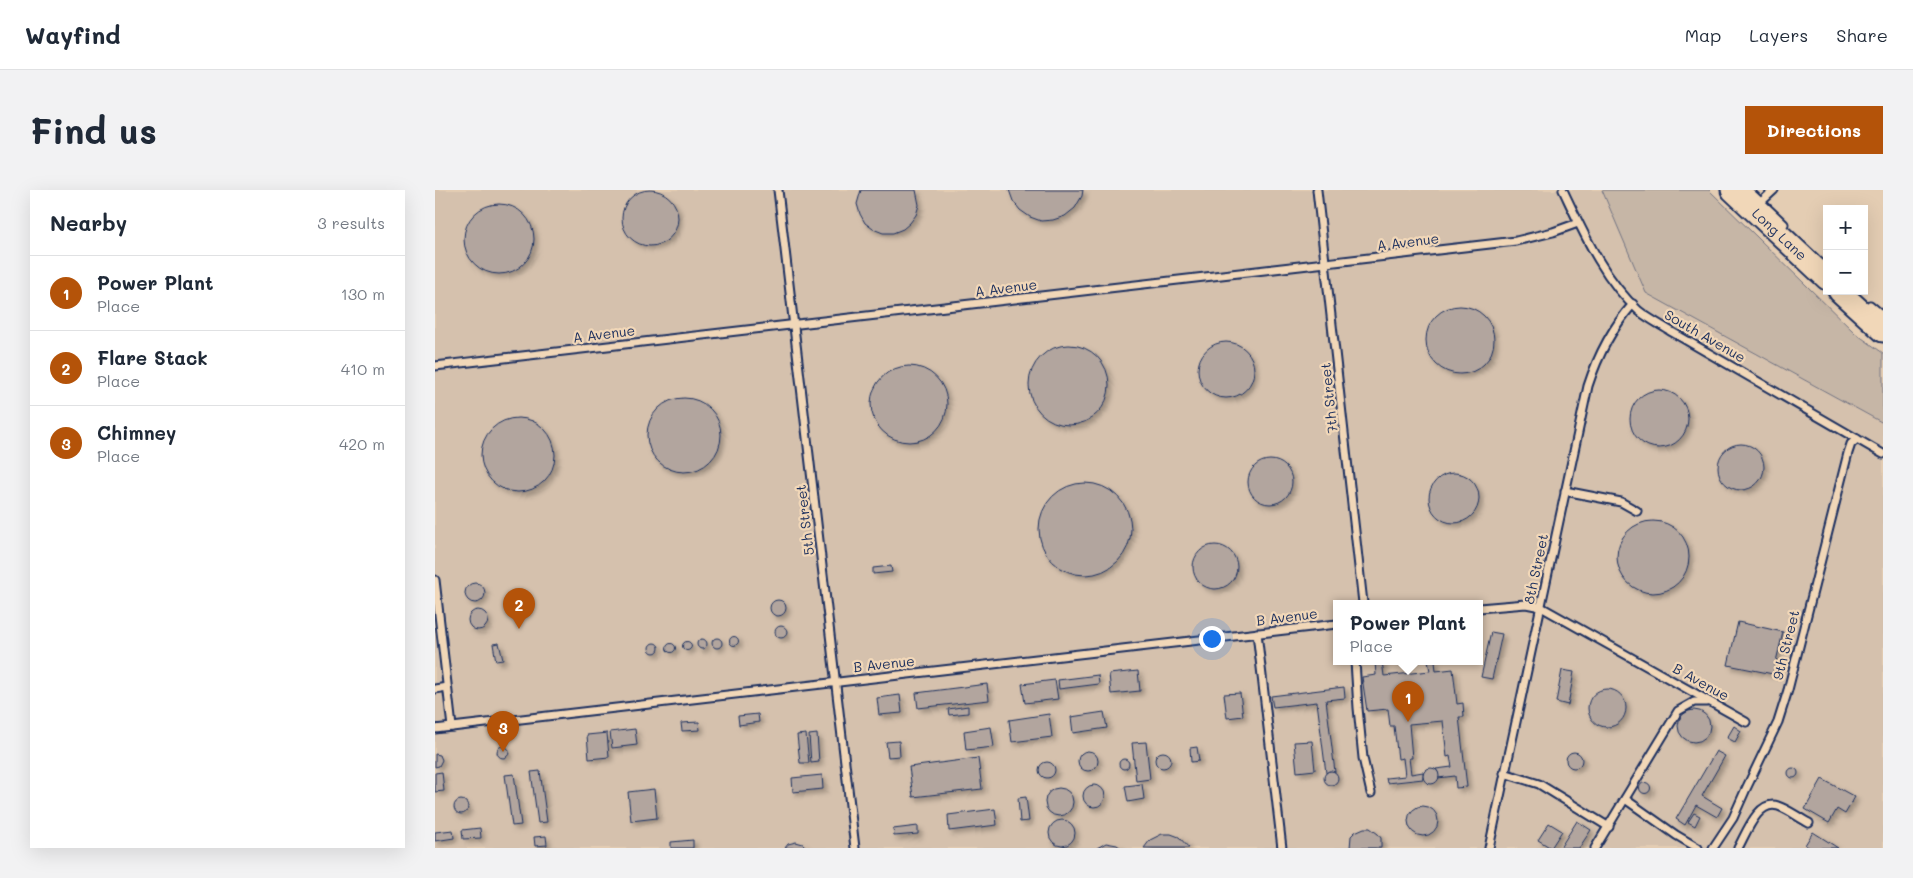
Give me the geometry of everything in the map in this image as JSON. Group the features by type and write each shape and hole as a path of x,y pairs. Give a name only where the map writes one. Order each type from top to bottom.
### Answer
{"main road":[{"name":"Long Lane","path":"1732,190 1823,275"},
{"path":"1843,295 1883,331"}],"lane":[{"name":"5th Street","path":"778,190 855,848"},
{"name":"7th Street","path":"1317,190 1363,600"},
{"name":"South Avenue","path":"1563,190 1601,264 1633,304 1647,316 1883,454"},
{"path":"1748,190 1787,227"},
{"path":"1761,202 1774,190"},
{"name":"A Avenue","path":"435,366 1515,241 1553,232 1578,222"},
{"path":"1861,297 1883,316"},
{"name":"8th Street","path":"1489,848 1592,373 1610,333 1633,304"},
{"name":"9th Street","path":"1713,848 1733,818 1780,715 1848,452 1851,444 1857,439"},
{"path":"1565,491 1621,502 1637,511"},
{"path":"435,580 452,727"},
{"name":"B Avenue","path":"1483,608 1526,604 1541,607 1745,722"},
{"name":"B Avenue","path":"435,729 1333,624"},
{"path":"1257,633 1282,848"},
{"path":"1355,665 1363,758 1371,793"},
{"path":"435,689 447,687"},
{"path":"1595,848 1678,711 1694,702 1711,702"},
{"path":"1505,773 1539,784 1609,827"},
{"path":"1625,799 1675,835 1698,848"},
{"path":"1738,848 1757,814 1768,805 1781,807 1809,823"}],"shaded area":[{"path":"435,190 1602,190 1646,293 1883,423 1883,848 435,848"},
{"path":"1602,190 1709,190 1855,333 1883,353 1883,423 1646,293"}],"building":[{"path":"644,190 656,190 666,194 674,202 678,218 674,234 666,242 656,246 644,246 634,242 626,234 622,224 622,212 626,202 634,194"},
{"path":"861,190 916,190 919,205 916,215 903,229 893,233 883,233 873,229 865,223 860,214 857,204"},
{"path":"1009,190 1083,190 1082,196 1075,208 1065,216 1041,221 1030,217 1020,210 1013,201"},
{"path":"499,204 518,210 528,220 534,239 528,258 518,268 499,274 480,268 470,258 464,239 470,220 480,210"},
{"path":"1460,306 1473,309 1484,316 1491,327 1494,340 1491,353 1484,364 1473,371 1460,374 1447,371 1436,364 1429,353 1426,340 1429,327 1436,316 1447,309"},
{"path":"1220,342 1232,342 1246,350 1254,364 1252,381 1246,390 1232,398 1220,398 1210,393 1203,386 1198,376 1198,364 1203,354 1210,347"},
{"path":"1069,345 1084,348 1097,357 1106,370 1109,385 1106,400 1097,413 1084,422 1069,425 1054,422 1041,413 1032,400 1029,385 1032,370 1041,357 1054,348"},
{"path":"909,366 924,369 936,377 944,389 947,404 944,419 936,431 924,439 909,442 894,439 882,431 874,419 871,404 874,389 882,377 894,369"},
{"path":"1653,390 1665,390 1680,398 1688,413 1688,425 1680,440 1665,448 1653,448 1638,440 1630,425 1630,413 1638,398"},
{"path":"684,398 698,401 710,409 718,421 721,435 718,449 710,461 698,469 684,472 670,469 658,461 650,449 647,435 650,421 658,409 670,401"},
{"path":"518,418 539,424 549,434 555,455 549,476 539,486 518,492 497,486 487,476 481,455 487,434 497,424"},
{"path":"1736,444 1746,444 1760,454 1764,467 1760,480 1754,486 1746,490 1736,490 1722,480 1718,472 1718,462 1728,448"},
{"path":"1270,460 1282,464 1288,470 1292,482 1288,494 1282,500 1270,504 1258,500 1252,494 1248,482 1252,470 1258,464"},
{"path":"1454,473 1464,475 1472,480 1477,488 1479,498 1477,508 1472,516 1464,521 1454,523 1444,521 1436,516 1431,508 1429,498 1431,488 1436,480 1444,475"},
{"path":"1085,483 1103,487 1118,496 1127,511 1131,529 1127,547 1118,562 1103,571 1085,575 1067,571 1052,562 1043,547 1039,529 1043,511 1052,496 1067,487"},
{"path":"1653,521 1673,527 1683,537 1689,557 1683,577 1673,587 1653,593 1633,587 1623,577 1617,557 1623,537 1633,527"},
{"path":"1219,545 1231,551 1236,558 1236,576 1231,583 1224,588 1211,589 1203,586 1196,579 1193,563 1196,555 1203,548"},
{"path":"891,566 892,572 873,574 873,568"},
{"path":"475,583 482,586 485,593 482,600 475,603 468,600 465,593 468,586"},
{"path":"778,600 786,608 778,616 770,608"},
{"path":"478,610 485,613 488,620 485,627 478,630 471,627 468,620 471,613"},
{"path":"1738,622 1783,632 1773,674 1728,665"},
{"path":"783,626 786,627 786,637 779,638 776,637 775,630 776,627"},
{"path":"1491,632 1502,634 1492,679 1481,677"},
{"path":"734,636 739,641 734,646 729,641"},
{"path":"715,638 719,638 722,643 721,647 715,648 712,645 712,641"},
{"path":"702,639 707,644 702,649 697,644"},
{"path":"687,641 692,646 687,651 682,646"},
{"path":"499,643 503,660 496,661 493,644"},
{"path":"654,643 659,648 654,653 649,648"},
{"path":"671,643 676,648 671,653 666,648"},
{"path":"1375,665 1383,665 1384,676 1430,671 1429,665 1435,665 1436,671 1453,669 1457,704 1463,703 1464,717 1459,717 1467,787 1456,788 1455,776 1438,778 1436,769 1452,767 1450,756 1447,757 1443,721 1409,724 1412,758 1409,758 1411,774 1423,772 1423,779 1387,783 1386,778 1405,776 1403,758 1398,759 1394,726 1390,726 1388,709 1367,711 1362,677 1376,675"},
{"path":"1562,670 1574,672 1568,705 1556,702"},
{"path":"1138,671 1140,691 1111,694 1109,674"},
{"path":"1098,675 1099,684 1059,689 1058,680"},
{"path":"1055,680 1058,699 1025,703 1022,684"},
{"path":"987,684 989,700 918,708 916,693"},
{"path":"1344,687 1345,698 1326,700 1335,772 1329,771 1326,773 1317,702 1273,707 1271,696"},
{"path":"1607,689 1614,690 1620,695 1625,701 1625,715 1620,721 1614,726 1607,727 1600,726 1594,721 1589,715 1588,708 1589,701 1594,695 1600,690"},
{"path":"1240,693 1243,716 1227,718 1224,694"},
{"path":"900,695 902,713 879,715 877,698"},
{"path":"968,706 968,713 949,715 948,709"},
{"path":"1694,710 1705,715 1710,726 1705,737 1694,742 1683,737 1678,726 1683,715"},
{"path":"1104,712 1107,728 1073,733 1071,717"},
{"path":"758,714 759,722 739,725 738,716"},
{"path":"1049,714 1052,737 1012,742 1009,720"},
{"path":"699,722 700,730 682,731 681,723"},
{"path":"1734,726 1741,731 1735,742 1727,738"},
{"path":"991,727 994,747 966,750 964,731"},
{"path":"635,729 637,745 612,748 610,732"},
{"path":"607,733 609,757 589,759 587,735"},
{"path":"806,734 809,763 800,763 797,735"},
{"path":"817,734 819,762 811,763 809,735"},
{"path":"899,741 900,756 888,757 886,742"},
{"path":"1312,741 1315,770 1297,772 1294,742"},
{"path":"1146,742 1150,779 1136,781 1132,743"},
{"path":"501,746 505,746 509,752 505,758 501,758 497,754 497,750"},
{"path":"1197,747 1199,761 1191,762 1190,748"},
{"path":"1088,751 1095,754 1098,761 1095,768 1088,771 1081,768 1078,761 1081,754"},
{"path":"1716,751 1725,756 1702,796 1722,808 1717,817 1696,805 1685,825 1676,819"},
{"path":"1160,752 1166,752 1171,757 1169,766 1160,768 1155,763 1155,757"},
{"path":"1574,752 1580,754 1582,760 1580,766 1574,768 1568,766 1566,760 1568,754"},
{"path":"435,754 440,755 442,760 439,766 435,767"},
{"path":"978,758 982,789 913,797 909,767"},
{"path":"1122,759 1126,759 1129,764 1128,768 1122,769 1119,766 1119,762"},
{"path":"1044,762 1050,762 1055,767 1053,776 1044,778 1039,773 1039,767"},
{"path":"1428,768 1434,768 1439,773 1437,782 1428,784 1423,779 1423,773"},
{"path":"1791,768 1795,768 1798,773 1797,777 1791,778 1788,775 1788,771"},
{"path":"540,771 547,822 538,823 531,772"},
{"path":"1331,771 1336,773 1338,778 1336,783 1331,785 1326,783 1324,778 1326,773"},
{"path":"442,772 444,791 435,792 435,773"},
{"path":"514,774 521,825 512,826 505,775"},
{"path":"822,775 823,789 793,792 792,778"},
{"path":"1822,779 1855,797 1845,814 1837,809 1829,823 1805,809"},
{"path":"1643,783 1647,783 1650,788 1649,792 1643,793 1640,790 1640,786"},
{"path":"1142,784 1144,799 1128,802 1125,786"},
{"path":"1094,785 1102,788 1105,796 1102,804 1094,807 1086,804 1083,796 1086,788"},
{"path":"1059,788 1069,792 1073,802 1069,812 1059,816 1049,812 1045,802 1049,792"},
{"path":"654,789 657,818 631,821 628,792"},
{"path":"1026,797 1029,821 1020,822 1018,798"},
{"path":"461,800 466,802 468,807 466,812 461,814 456,812 454,807 456,802"},
{"path":"1423,806 1434,810 1438,821 1434,832 1423,836 1412,832 1408,821 1412,810"},
{"path":"995,809 997,825 949,831 948,815"},
{"path":"1694,813 1700,816 1695,826 1688,822"},
{"path":"1062,820 1071,824 1075,833 1071,842 1062,846 1053,842 1049,833 1053,824"},
{"path":"1577,821 1591,830 1579,848 1560,848"},
{"path":"1549,823 1562,831 1551,848 1538,840"},
{"path":"918,826 918,834 894,836 893,829"},
{"path":"480,828 481,838 463,839 462,830"},
{"path":"1364,828 1370,828 1378,834 1381,838 1381,848 1350,848 1351,836"},
{"path":"453,830 454,838 435,841 435,832"},
{"path":"1813,832 1838,848 1810,848 1805,845"},
{"path":"1162,834 1171,834 1179,837 1189,848 1144,848 1150,840"},
{"path":"546,836 547,845 535,846 534,837"},
{"path":"693,840 693,848 671,848 671,842"},
{"path":"796,842 803,844 807,848 785,848 788,844"},
{"path":"1106,843 1117,845 1121,848 1097,848"}],"place":[{"name":"Flare Stack","path":"519,629"},
{"name":"Power Plant","path":"1408,722"},
{"name":"Chimney","path":"503,752"}]}
